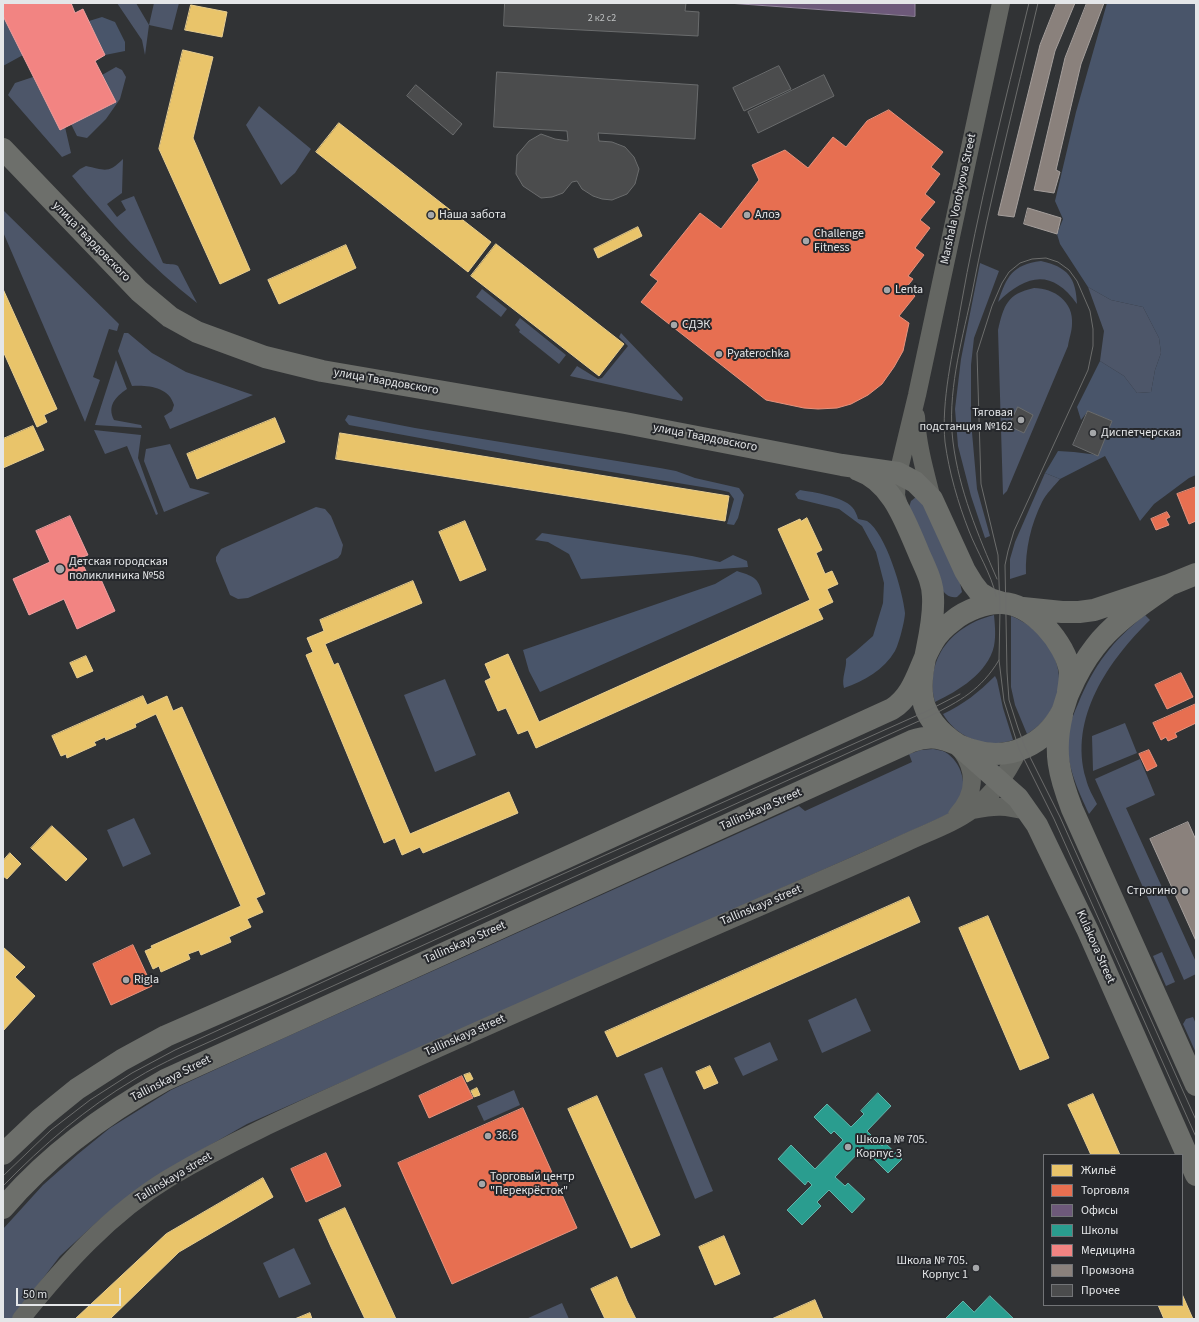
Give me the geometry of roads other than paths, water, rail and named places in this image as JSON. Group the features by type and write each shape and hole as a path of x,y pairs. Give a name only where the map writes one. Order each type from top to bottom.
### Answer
{"main road":[{"name":"улица Твардовского","path":"3,149 132,285 170,317 197,332 275,360 322,371 625,423 842,465 898,473 915,482 932,499 965,571 980,593 990,600 1008,605"},
{"name":"улица Твардовского","path":"842,465 861,471 880,484 895,502 902,514 929,577 933,592 932,617 924,659"},
{"name":"Tallinskaya Street","path":"3,1154 40,1119 77,1089 122,1060 166,1036 565,858 892,709 909,694 933,641 943,629 955,619 969,611 983,606 1008,605 1062,612 1086,611 1104,607 1169,585 1196,574"},
{"name":"Tallinskaya Street","path":"3,1208 38,1172 91,1127 126,1102 185,1069 912,741 924,737 933,737 988,754 1005,753 1034,743 1055,724 1083,663 1096,645 1125,617 1169,585"},
{"name":"Tallinskaya Street","path":"1008,605 1031,614 1044,624 1057,641 1066,658 1070,673 1065,702"},
{"name":"Tallinskaya Street","path":"924,659 920,686 923,703 934,723 947,737 957,744"},
{"path":"1065,702 1058,730 1057,750 1060,773 1070,803 1196,1085"},
{"name":"Kulakova Street","path":"957,744 1018,798 1048,846 1088,931 1196,1175"}],"street":[{"name":"Marshala Vorobyova Street","path":"902,514 896,492 898,473 1001,3"},
{"name":"Marshala Vorobyova Street","path":"916,394 918,436 932,499"},
{"path":"953,821 964,807 970,796 973,783 970,768 957,744"},
{"path":"972,810 987,797 1007,773 1019,749"},
{"path":"972,810 1005,806 1028,812"},
{"name":"Tallinskaya street","path":"21,1319 69,1263 125,1209 170,1178 252,1132 522,1010 867,860 953,821 972,810"}],"tram line":[{"path":"996,596 991,579 961,510 949,465 944,426 946,393 967,272 992,157 1029,3"},
{"path":"997,579 970,512 956,460 952,424 953,387 959,351 986,224 1038,3"},
{"path":"1196,1120 1060,817 1025,747 1009,700 1005,565 1008,551 1014,531 1088,370 1093,346 1093,329 1090,311 1077,281 1069,270 1058,262 1046,258 1032,259 1020,263 1009,272 1002,283 992,306 977,353 981,484 998,555 1000,609 999,660 1004,701 1019,749 1054,819 1196,1137"},
{"path":"3,1186 49,1142 82,1115 117,1090 151,1070 178,1056 930,716 969,694 985,679 999,660"},
{"path":"3,1176 51,1130 90,1100 132,1073 175,1050 375,958 927,711 960,694"}],"place":[{"name":"Наша забота","path":"431,215"},
{"name":"Алоэ","path":"747,215"},
{"name":"Challenge Fitness","path":"806,241"},
{"name":"Lenta","path":"887,290"},
{"name":"СДЭК","path":"674,325"},
{"name":"Pyaterochka","path":"719,354"},
{"name":"Тяговая подстанция №162","path":"1021,420"},
{"name":"Диспетчерская","path":"1093,433"},
{"name":"Детская городская поликлиника №58","path":"60,569"},
{"name":"Строгино","path":"1185,891"},
{"name":"Rigla","path":"126,980"},
{"name":"36.6","path":"488,1136"},
{"name":"Школа № 705. Корпус 3","path":"848,1147"},
{"name":"Торговый центр \"Перекрёсток\"","path":"482,1184"},
{"name":"Школа № 705. Корпус 1","path":"976,1268"}]}
